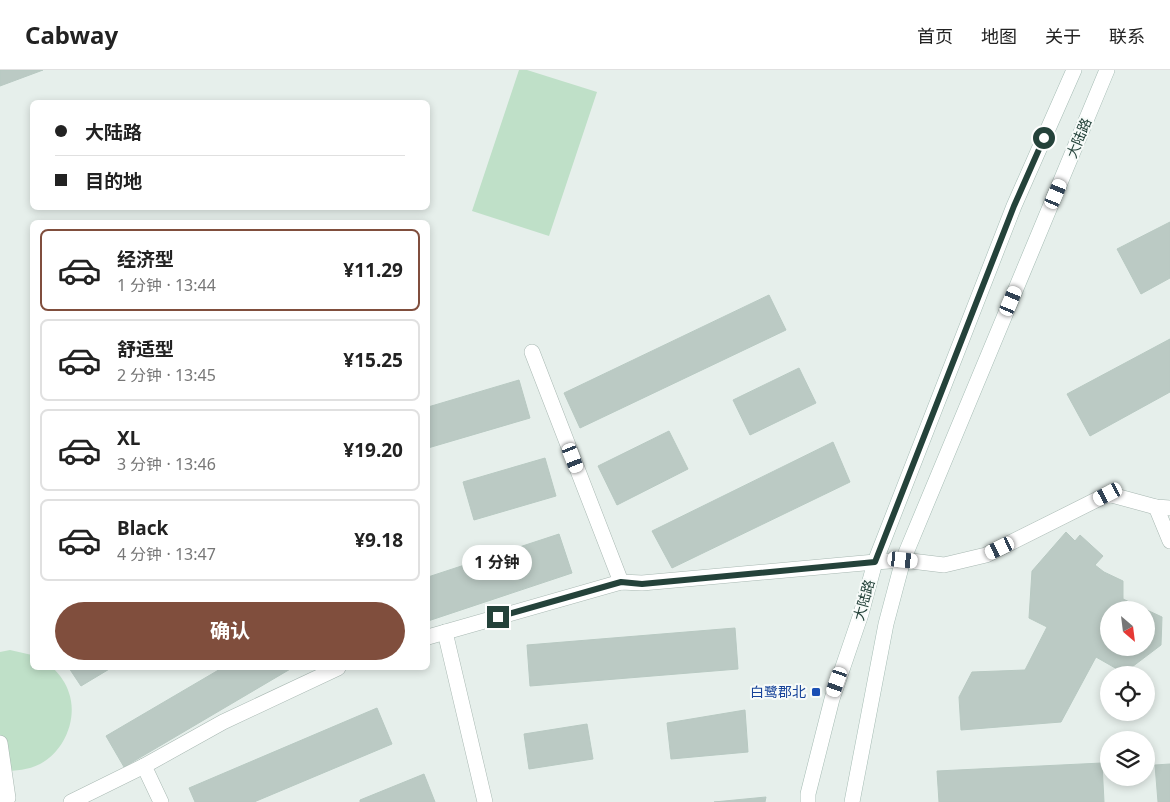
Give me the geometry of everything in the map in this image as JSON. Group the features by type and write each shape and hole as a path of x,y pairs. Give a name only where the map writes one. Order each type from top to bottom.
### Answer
{"street":[{"name":"大陆路","path":"808,802 808,794 832,699 861,614 875,562 1014,206 1074,70"},
{"name":"大陆路","path":"852,802 886,624 903,560 1107,70"},
{"path":"532,352 621,582"},
{"path":"430,636 621,582 642,584 903,560 944,565 986,555 1108,494 1163,508 1170,541"},
{"path":"446,632 486,802"},
{"path":"71,802 144,766 223,722 334,670"},
{"path":"0,743 8,798 0,799"},
{"path":"144,766 161,802"}],"green space":[{"path":"519,70 527,70 597,92 549,236 472,211"},
{"path":"10,650 30,655 30,670 55,670 68,689 72,713 67,734 56,752 49,759 31,768 3,771 0,767 0,652"}],"building":[{"path":"0,70 43,70 0,86"},
{"path":"1170,222 1170,278 1141,294 1117,249"},
{"path":"769,295 786,330 580,428 564,393"},
{"path":"1170,339 1170,392 1090,436 1067,394"},
{"path":"799,368 816,403 750,435 733,400"},
{"path":"519,380 530,418 430,447 430,406"},
{"path":"669,431 688,469 617,505 598,466"},
{"path":"833,442 850,482 672,568 652,531"},
{"path":"545,458 556,496 474,520 463,482"},
{"path":"1066,532 1075,541 1080,535 1103,556 1095,565 1104,572 1123,581 1123,599 1127,601 1100,601 1100,656 1146,656 1133,666 1112,666 1096,657 1061,722 961,730 959,697 972,672 1025,670 1047,627 1029,618 1032,571"},
{"path":"559,534 572,573 430,620 430,576"},
{"path":"1155,614 1162,617 1161,645 1155,650"},
{"path":"735,628 738,669 530,686 527,645"},
{"path":"70,670 108,670 81,686"},
{"path":"219,670 289,670 124,767 106,736"},
{"path":"377,708 392,744 254,802 195,802 189,788"},
{"path":"745,710 748,752 671,759 667,723"},
{"path":"587,724 593,759 529,769 524,734"},
{"path":"1100,763 1100,786 1103,786 1104,802 939,802 937,771"},
{"path":"1170,764 1170,802 1158,802 1155,765"},
{"path":"424,774 435,802 360,802 360,800"},
{"path":"766,797 765,802 714,802"}],"place":[{"name":"白鹭郡北","path":"816,692"}],"route":[{"path":"498,617 621,582 642,584 875,562 1014,206 1044,138"}]}
